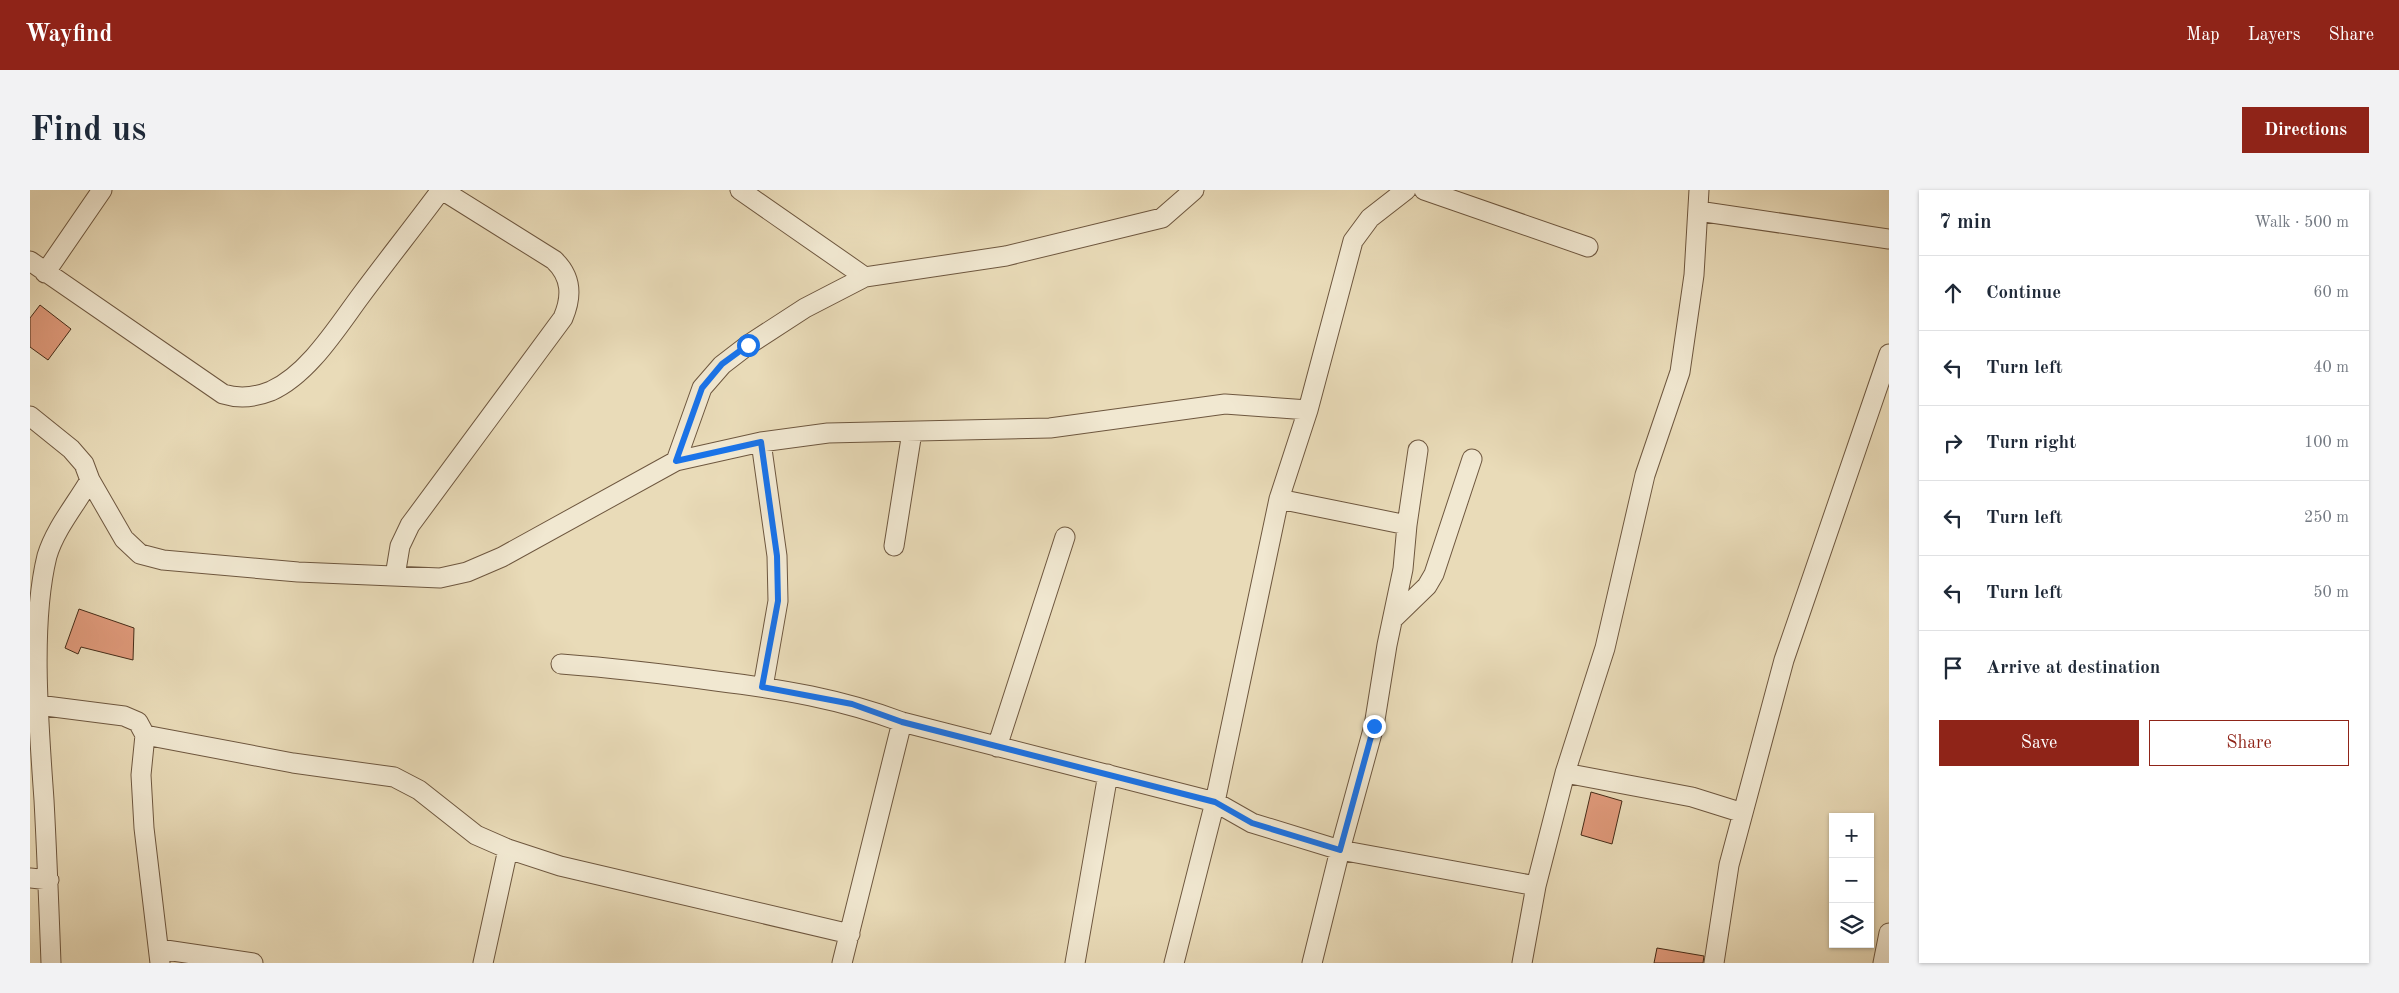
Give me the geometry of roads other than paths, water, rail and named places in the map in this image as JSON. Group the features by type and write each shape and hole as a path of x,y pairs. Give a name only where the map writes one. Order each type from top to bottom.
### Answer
{"street":[{"path":"45,273 102,190"},
{"path":"30,261 223,394 234,397 252,396 272,390 293,377 317,353 441,190 554,260 565,274 570,294 568,307 563,318 410,525 400,546 395,576"},
{"path":"740,190 865,277"},
{"path":"1424,190 1588,247"},
{"path":"1522,963 1536,886 1565,773 1605,648 1645,475 1680,372 1694,275 1699,190"},
{"path":"676,461 702,388 722,364 805,308 865,277 1006,256 1162,218 1189,191"},
{"path":"1174,963 1215,802 1278,499 1308,410 1353,241 1370,218 1400,191"},
{"path":"1698,211 1889,239"},
{"path":"1714,963 1729,865 1784,660 1889,354"},
{"path":"30,416 72,450 84,464 90,480 124,538 140,554 163,560 298,572 440,578 476,568 502,557 676,461 761,442 828,433 1050,428 1225,404 1308,410"},
{"path":"894,546 912,432"},
{"path":"761,442 777,556 778,592 762,687"},
{"path":"1312,963 1340,850 1374,726 1403,569 1418,450"},
{"path":"1393,619 1427,586 1434,574 1472,460"},
{"path":"51,963 49,880 38,705 36,630 41,580 48,554 90,480"},
{"path":"1278,499 1407,526"},
{"path":"997,747 1065,537"},
{"path":"561,664 646,671 762,687 852,704 902,722 1215,802 1252,823 1340,850 1536,886"},
{"path":"38,705 124,716 138,722 145,735 141,774 144,828 160,956 253,963"},
{"path":"842,963 902,722"},
{"path":"145,735 293,763 394,777 419,790 476,835 508,849 560,866 850,934"},
{"path":"1565,773 1692,797 1743,814"},
{"path":"1074,963 1108,774"},
{"path":"483,963 508,849"},
{"path":"30,878 49,880"},
{"path":"1883,963 1889,933"}]}
